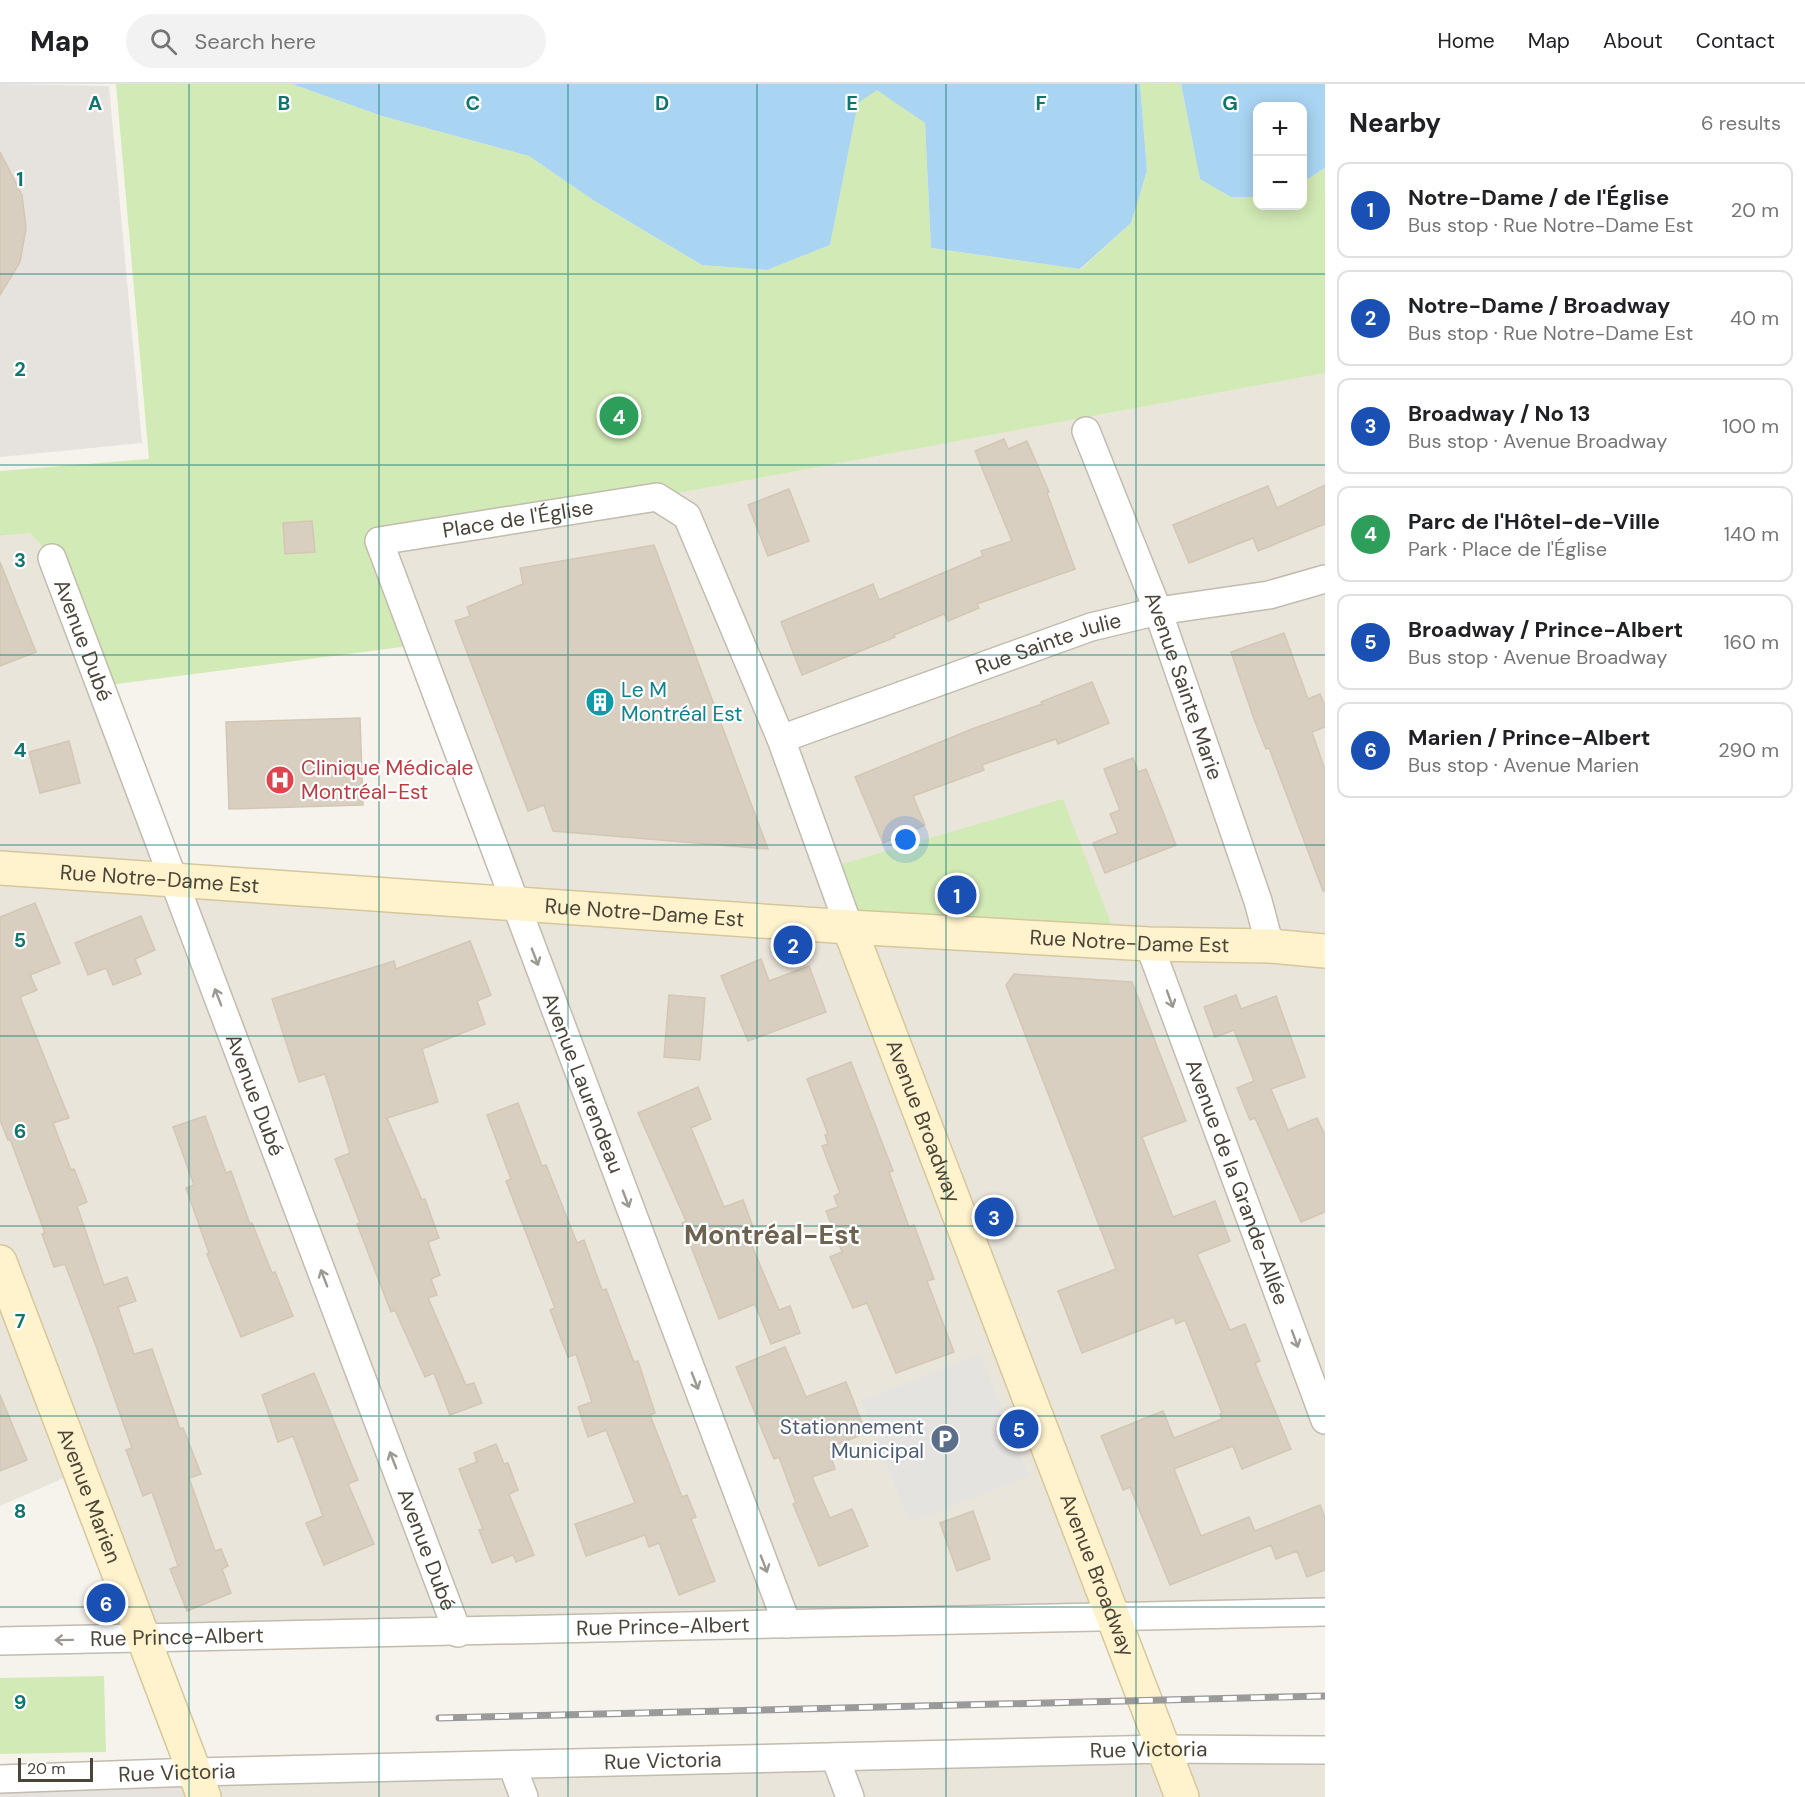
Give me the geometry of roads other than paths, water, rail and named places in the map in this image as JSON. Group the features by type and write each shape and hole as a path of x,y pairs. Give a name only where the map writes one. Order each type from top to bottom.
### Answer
{"street":[{"name":"Avenue Sainte Marie","path":"1086,431 1158,611 1258,901 1270,946"},
{"name":"Place de l'Église","path":"379,541 657,498"},
{"name":"Avenue Broadway","path":"657,498 687,516 781,739 849,927 1182,1797"},
{"name":"Avenue Laurendeau","path":"379,541 787,1624"},
{"name":"Avenue Dubé","path":"52,558 459,1633"},
{"name":"Rue Sainte Julie","path":"781,739 1091,627 1158,611 1269,595 1325,579"},
{"name":"Rue Notre-Dame Est","path":"0,868 849,927 1149,944 1270,946 1325,951"},
{"name":"Avenue de la Grande-Allée","path":"1149,944 1325,1420"},
{"name":"Avenue Marien","path":"0,1262 200,1784"},
{"name":"Rue Prince-Albert","path":"0,1641 459,1633 1325,1612"},
{"name":"Rue Victoria","path":"0,1779 200,1784 512,1765 1164,1749 1325,1750"},
{"path":"836,1757 850,1797"},
{"path":"512,1765 524,1797"}],"water":[{"path":"292,84 1140,84 1147,171 1131,223 1080,269 931,248 925,123 877,90 858,103 830,245 767,270 702,265 593,200 529,156 382,116"},
{"path":"1181,84 1325,84 1325,168 1307,179 1307,102 1253,102 1253,197 1231,197 1200,179"}],"railway":[{"path":"439,1718 1325,1696"}],"place":[{"name":"Parc de l'Hôtel-de-Ville","path":"619,416"},
{"name":"Le M Montréal Est","path":"600,702"},
{"name":"Clinique Médicale Montréal-Est","path":"280,780"},
{"name":"Notre-Dame / de l'Église","path":"957,895"},
{"name":"Notre-Dame / Broadway","path":"793,945"},
{"name":"Broadway / No 13","path":"994,1217"},
{"name":"Broadway / Prince-Albert","path":"1019,1429"},
{"name":"Stationnement Municipal","path":"945,1439"},
{"name":"Marien / Prince-Albert","path":"106,1603"}],"district":[{"name":"Montréal-Est","path":"772,1235"}]}
